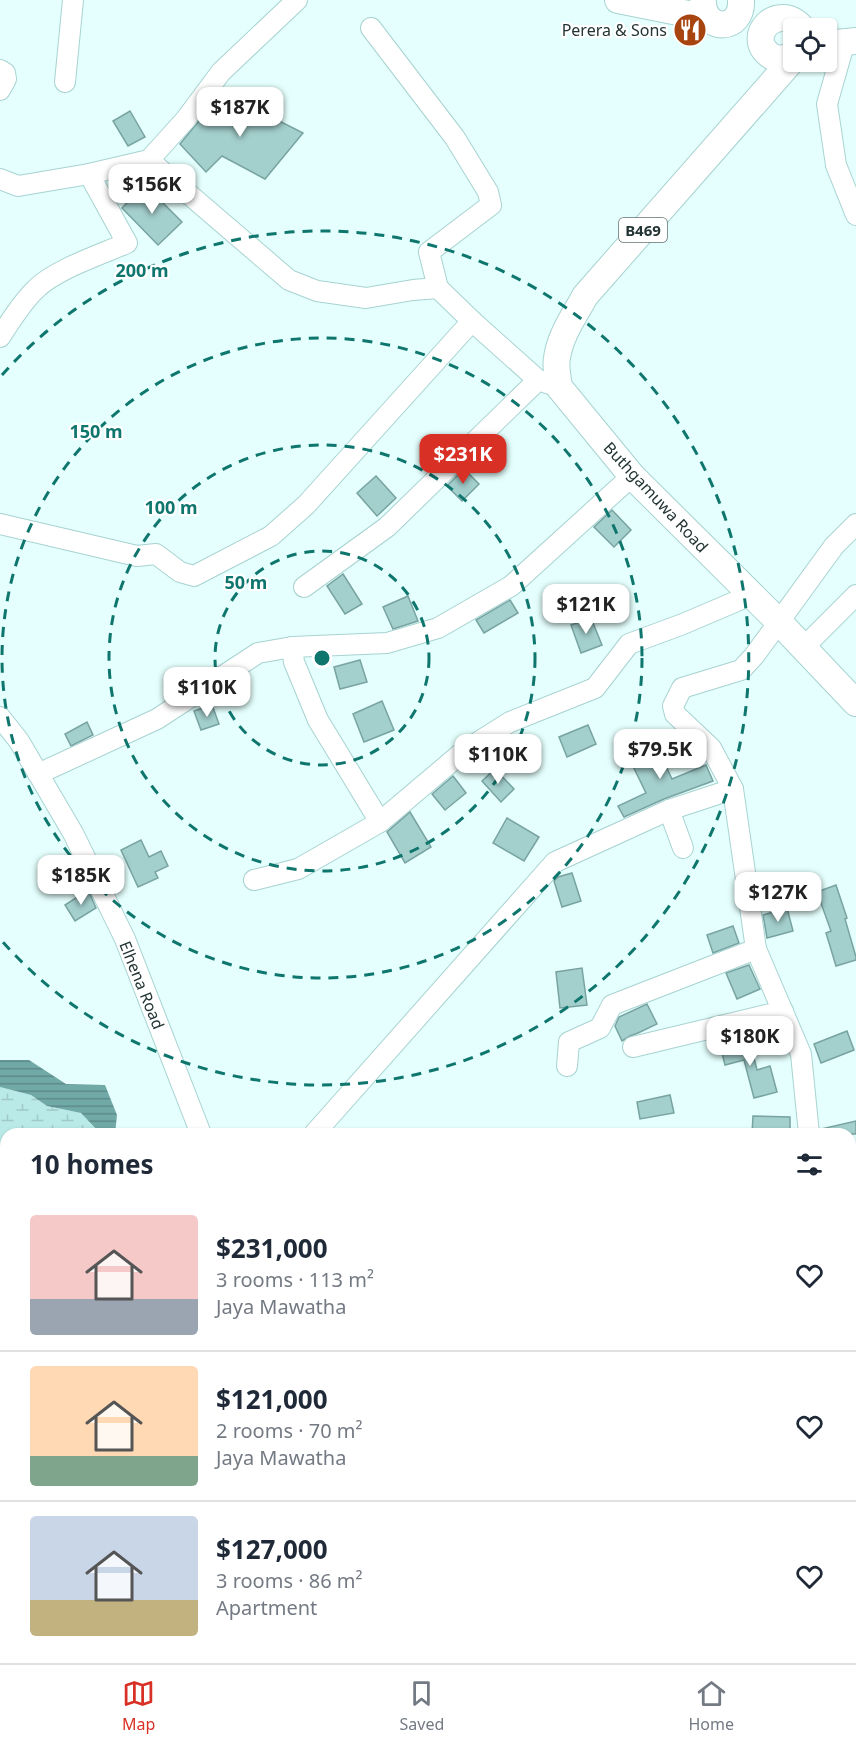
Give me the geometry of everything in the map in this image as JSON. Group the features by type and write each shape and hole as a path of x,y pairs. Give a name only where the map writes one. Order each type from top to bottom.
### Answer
{"main road":[{"path":"618,0 708,9 736,19 742,9 743,0 786,18"},
{"path":"708,9 763,46 774,58 783,59"},
{"path":"763,46 762,30 768,21 783,22"},
{"name":"B469","path":"755,101 763,46"},
{"name":"B469","path":"549,383 562,338 585,296 783,69"},
{"name":"Buthgamuwa Road","path":"549,383 632,476 751,596 779,621 856,703"}],"street":[{"path":"65,82 73,0"},
{"path":"0,179 18,186 89,174 149,160 186,119 221,72 297,0"},
{"path":"304,587 387,527 549,383 472,321 438,288 429,252 491,206 488,192 455,138 371,28"},
{"path":"838,40 827,104 836,165 856,215"},
{"path":"0,70 5,73 6,79 0,90"},
{"path":"149,160 289,280 317,291 366,298 438,288"},
{"path":"0,337 37,287 65,270 127,243 89,174"},
{"path":"0,524 137,556 156,554 180,572 194,576 271,536 306,505 472,321"},
{"path":"38,774 156,719 258,653 292,647 387,643 438,628 512,586 632,476"},
{"path":"808,1128 801,1054 756,949 733,789 711,748 675,714 673,706 682,688 741,670 754,656 834,546 856,524"},
{"path":"803,648 856,595"},
{"path":"254,880 298,869 380,822 464,751 510,722 595,688 629,644 751,596"},
{"path":"292,647 294,662 318,720 380,822"},
{"name":"Elhena Road","path":"0,717 19,741 73,833 125,939 199,1128"},
{"path":"319,1128 555,862 669,810 733,789"},
{"path":"669,810 682,848"},
{"path":"567,1066 569,1041 600,1028 612,1005 756,949"},
{"path":"633,1047 783,1011"}],"green space":[{"path":"0,1087 31,1095 47,1106 81,1113 95,1128 0,1128"}],"shaded area":[{"path":"0,1060 29,1060 66,1084 105,1085 117,1115 116,1128 95,1128 81,1113 47,1106 31,1095 0,1087"}],"building":[{"path":"226,94 303,133 265,179 222,156 206,172 180,144 203,116"},
{"path":"130,111 145,137 128,146 113,121"},
{"path":"145,185 182,222 158,245 122,208"},
{"path":"464,469 479,484 462,501 447,486"},
{"path":"376,476 396,498 377,516 357,493"},
{"path":"612,510 631,530 614,547 594,527"},
{"path":"343,574 362,604 345,614 327,586"},
{"path":"408,596 418,621 393,629 383,607"},
{"path":"510,600 518,613 484,633 476,620"},
{"path":"591,618 602,645 581,653 571,625"},
{"path":"360,660 367,682 340,689 334,667"},
{"path":"382,701 394,730 364,742 353,714"},
{"path":"212,705 219,724 201,730 194,711"},
{"path":"87,722 93,735 71,746 65,734"},
{"path":"588,725 596,744 567,757 559,737"},
{"path":"655,743 672,779 706,765 713,781 624,817 618,806 646,793 628,756"},
{"path":"495,769 514,789 501,802 482,781"},
{"path":"453,776 466,793 445,810 432,794"},
{"path":"410,812 431,847 405,863 387,832"},
{"path":"507,818 539,837 524,861 493,843"},
{"path":"141,840 149,857 161,851 168,866 155,872 158,878 138,887 121,850"},
{"path":"572,873 581,901 562,907 554,881 558,877"},
{"path":"836,885 847,918 845,919 856,960 836,966 826,933 831,931 817,892"},
{"path":"88,890 96,908 75,921 65,905"},
{"path":"787,908 793,931 767,938 763,915"},
{"path":"733,926 739,943 713,953 707,935"},
{"path":"749,965 760,989 737,999 726,973"},
{"path":"582,968 587,1005 560,1008 556,972"},
{"path":"647,1004 657,1024 622,1041 615,1026 619,1017"},
{"path":"847,1031 854,1050 821,1063 814,1044"},
{"path":"749,1038 757,1070 770,1066 777,1092 754,1098 744,1060 725,1065 720,1045"},
{"path":"670,1095 674,1113 640,1119 637,1102"},
{"path":"753,1116 790,1117 790,1128 752,1128"},
{"path":"856,1121 856,1128 825,1128"}],"place":[{"name":"Perera & Sons","path":"690,30"}]}
